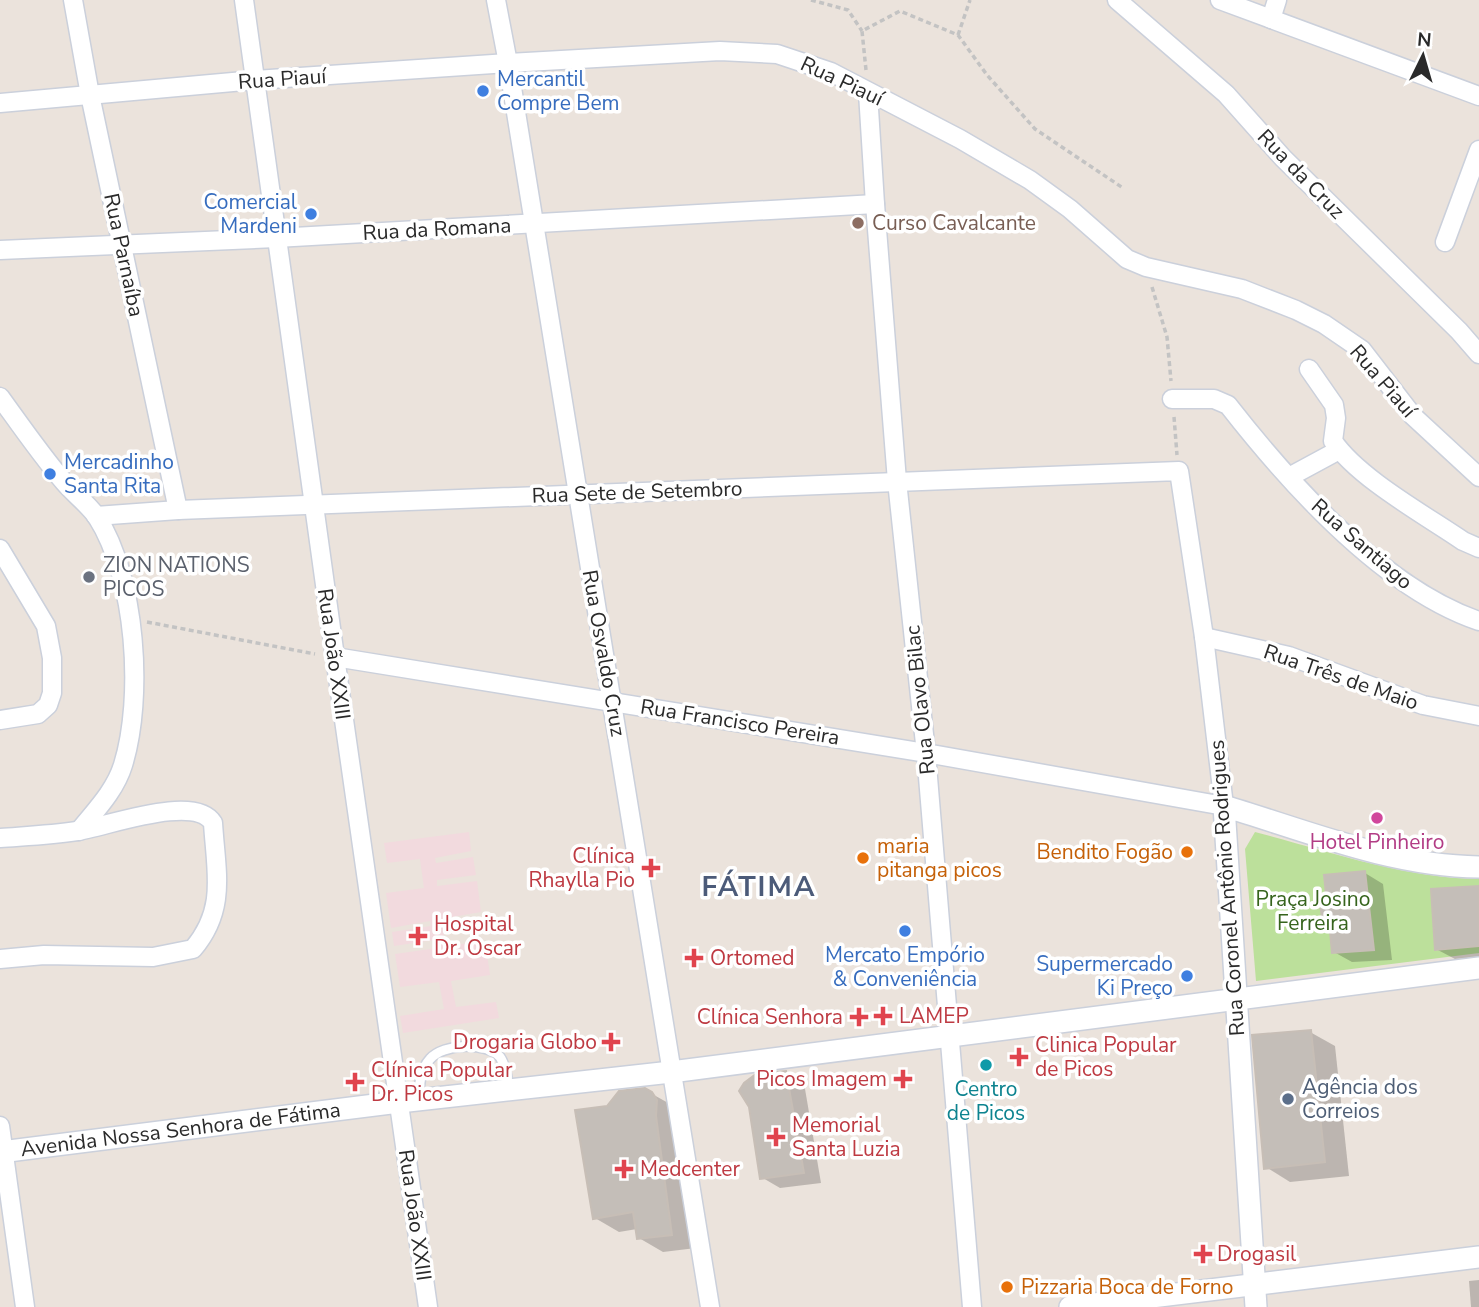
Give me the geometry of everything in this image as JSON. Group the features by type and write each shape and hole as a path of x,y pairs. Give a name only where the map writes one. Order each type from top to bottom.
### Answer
{"street":[{"name":"Rua Parnaíba","path":"73,0 90,95 178,510"},
{"name":"Rua João XXIII","path":"244,0 335,657 409,1101 428,1307"},
{"name":"Rua Osvaldo Cruz","path":"496,0 613,701 710,1307"},
{"name":"Rua da Cruz","path":"1117,0 1226,94 1283,158 1479,354"},
{"path":"1220,0 1479,96"},
{"path":"1271,19 1277,0"},
{"name":"Rua Piauí","path":"0,103 255,80 508,63 747,51 777,54 806,62 960,139 1030,180 1070,209 1126,259 1146,267 1242,289 1324,324 1362,350 1413,416 1479,477"},
{"name":"Rua Olavo Bilac","path":"868,93 897,481 926,753 972,1307"},
{"path":"1445,242 1479,150"},
{"name":"Rua da Romana","path":"0,250 276,238 875,204"},
{"path":"1309,369 1334,405 1336,418 1333,441 1339,450 1365,474 1463,541 1479,548"},
{"path":"0,397 63,481 96,516 120,573 132,620 133,707 122,766 111,790 79,831"},
{"name":"Rua Santiago","path":"1172,398 1214,399 1228,405 1264,450 1337,526 1409,587 1460,615 1479,621"},
{"path":"1289,477 1339,450"},
{"name":"Rua Sete de Setembro","path":"96,516 178,510 1178,471"},
{"name":"Rua Coronel Antônio Rodrigues","path":"1178,471 1204,637 1224,806 1256,1307"},
{"path":"0,549 46,626 52,658 52,693 48,705 38,714 0,720"},
{"name":"Rua Três de Maio","path":"1204,637 1289,656 1423,705 1479,716"},
{"name":"Rua Francisco Pereira","path":"335,657 926,753 1224,806"},
{"path":"1224,806 1390,857 1433,864 1479,867"},
{"path":"0,838 79,831 172,810 203,814 209,816 213,823 218,902 210,924 192,949 153,957 69,955 0,959"},
{"path":"1235,998 1479,968"},
{"name":"Avenida Nossa Senhora de Fátima","path":"2,1152 409,1101 671,1072 1235,998"},
{"path":"0,1126 25,1307"},
{"path":"1070,1307 1479,1256"}],"lane":[{"path":"409,1101 429,1059 436,1053 462,1047 482,1048 498,1055 503,1061 509,1090"}],"path":[{"path":"811,0 848,10 862,32 868,93"},
{"path":"958,35 970,0"},
{"path":"862,32 900,11 958,35 987,75 1035,129 1123,188"},
{"path":"1146,267 1167,337 1178,471"},
{"path":"132,620 335,657"}],"shaded area":[{"name":"Hospital Dr. Oscar","path":"469,832 471,851 435,858 436,863 473,857 476,875 437,880 437,886 477,881 481,912 441,919 446,946 485,941 490,975 451,981 456,1007 496,1002 499,1018 403,1033 400,1016 444,1009 439,982 400,987 395,954 437,948 435,940 394,946 392,932 431,926 430,921 391,928 386,893 424,888 420,859 387,863 384,843"}],"green space":[{"name":"Praça Josino Ferreira","path":"1255,832 1394,869 1479,879 1479,953 1256,981 1245,849"}],"building":[{"path":"1365,871 1374,950 1332,953 1330,931 1324,931 1320,904 1327,904 1324,875"},
{"path":"1479,886 1479,946 1435,950 1431,889"},
{"name":"Agência dos Correios","path":"1311,1030 1325,1162 1264,1169 1252,1035"},
{"name":"Memorial Santa Luzia","path":"786,1071 804,1173 760,1179 749,1107 739,1091 744,1083 756,1074"},
{"name":"Medcenter","path":"645,1088 652,1092 657,1100 656,1116 672,1235 637,1239 633,1212 593,1219 575,1110 607,1106 619,1091"}],"place":[{"name":"Mercantil Compre Bem","path":"483,91"},
{"name":"Comercial Mardeni","path":"311,214"},
{"name":"Curso Cavalcante","path":"858,223"},
{"name":"Mercadinho Santa Rita","path":"50,474"},
{"name":"ZION NATIONS PICOS","path":"89,577"},
{"name":"Hotel Pinheiro","path":"1377,818"},
{"name":"Bendito Fogão","path":"1187,852"},
{"name":"maria pitanga picos","path":"863,858"},
{"name":"Clínica Rhaylla Pio","path":"651,868"},
{"name":"Mercato Empório & Conveniência","path":"905,931"},
{"name":"Hospital Dr. Oscar","path":"418,936"},
{"name":"Ortomed","path":"694,958"},
{"name":"Supermercado Ki Preço","path":"1187,976"},
{"name":"LAMEP","path":"883,1016"},
{"name":"Clínica Senhora","path":"859,1017"},
{"name":"Drogaria Globo","path":"611,1042"},
{"name":"Clinica Popular de Picos","path":"1019,1057"},
{"name":"Centro de Picos","path":"986,1065"},
{"name":"Picos Imagem","path":"903,1079"},
{"name":"Clínica Popular Dr. Picos","path":"355,1082"},
{"name":"Agência dos Correios","path":"1288,1099"},
{"name":"Memorial Santa Luzia","path":"776,1137"},
{"name":"Medcenter","path":"624,1169"},
{"name":"Drogasil","path":"1203,1254"},
{"name":"Pizzaria Boca de Forno","path":"1007,1287"}],"district":[{"name":"FÁTIMA","path":"759,887"}]}
